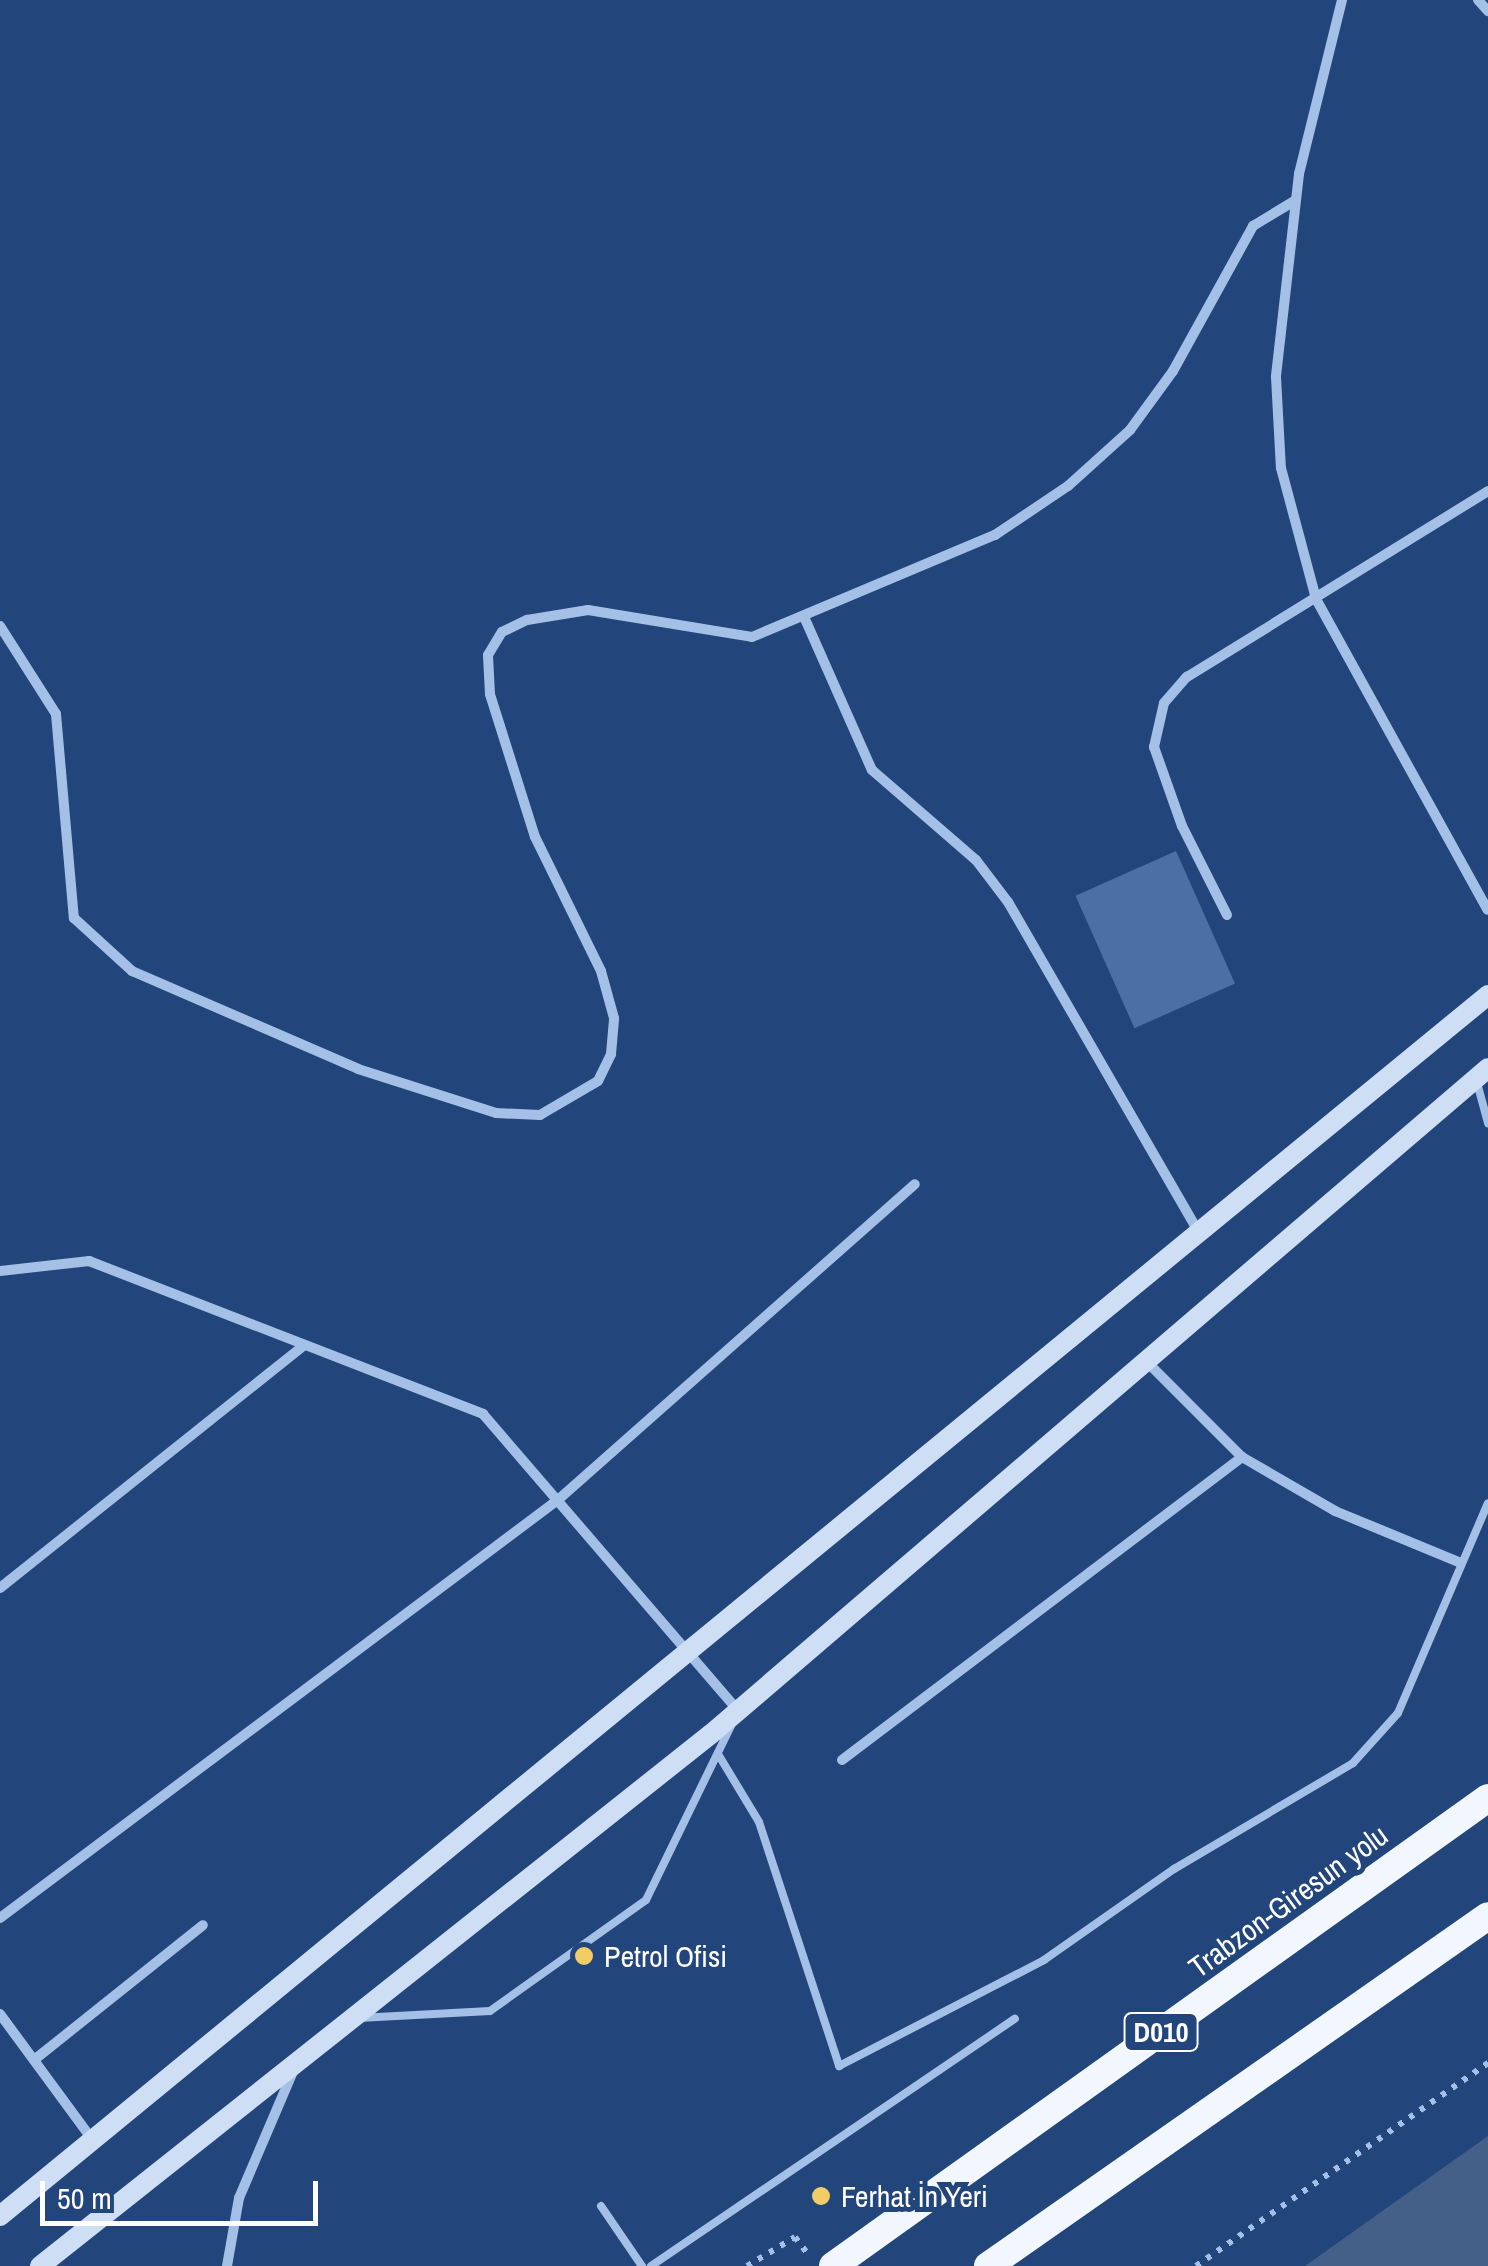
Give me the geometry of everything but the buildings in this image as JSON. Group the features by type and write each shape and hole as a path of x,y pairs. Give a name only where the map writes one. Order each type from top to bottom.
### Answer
{"highway":[{"name":"Trabzon-Giresun yolu","path":"834,2266 1488,1798"},
{"path":"988,2266 1488,1916"}],"main road":[{"path":"0,2216 95,2142 1488,995"},
{"path":"40,2266 739,1711 1482,1073"},
{"path":"0,2203 95,2142"}],"street":[{"path":"1342,0 1296,200 1276,377 1280,450 1297,544 1316,599 1488,910"},
{"path":"1478,0 1488,12"},
{"path":"0,626 56,714 74,918 132,971 358,1069 496,1113 540,1115 598,1081 611,1054 614,1018 600,971 535,837 490,694 488,656 502,632 550,614 618,612 669,628 752,637 953,557 1068,486 1153,402 1253,226 1296,200"},
{"path":"1227,915 1182,826 1154,747 1158,717 1188,677 1488,491"},
{"path":"805,619 872,770 976,860 1008,902 1199,1233"},
{"path":"0,1918 559,1499 916,1184"},
{"path":"0,1271 89,1261 484,1414 694,1650 739,1711"},
{"path":"0,1588 304,1345"},
{"path":"1146,1362 1242,1457 1335,1511 1458,1562"},
{"path":"842,1760 1242,1457"},
{"path":"34,2060 203,1925"},
{"path":"0,2014 95,2142"},
{"path":"228,2266 239,2198 299,2057"}],"lane":[{"path":"1482,1073 1488,1123"},
{"path":"718,1754 760,1822 839,2066 1044,1960 1174,1869 1353,1762 1398,1712 1458,1562 1488,1503"},
{"path":"355,2018 490,2011 646,1900 739,1711"},
{"path":"651,2266 1014,2019"},
{"path":"600,2206 642,2266"}],"path":[{"path":"1196,2266 1488,2063"},
{"path":"746,2266 795,2237"}],"water":[{"path":"1488,2136 1488,2266 1305,2266"}],"place":[{"name":"Petrol Ofisi","path":"584,1956"},
{"name":"Ferhat İn Yeri","path":"821,2196"}]}
